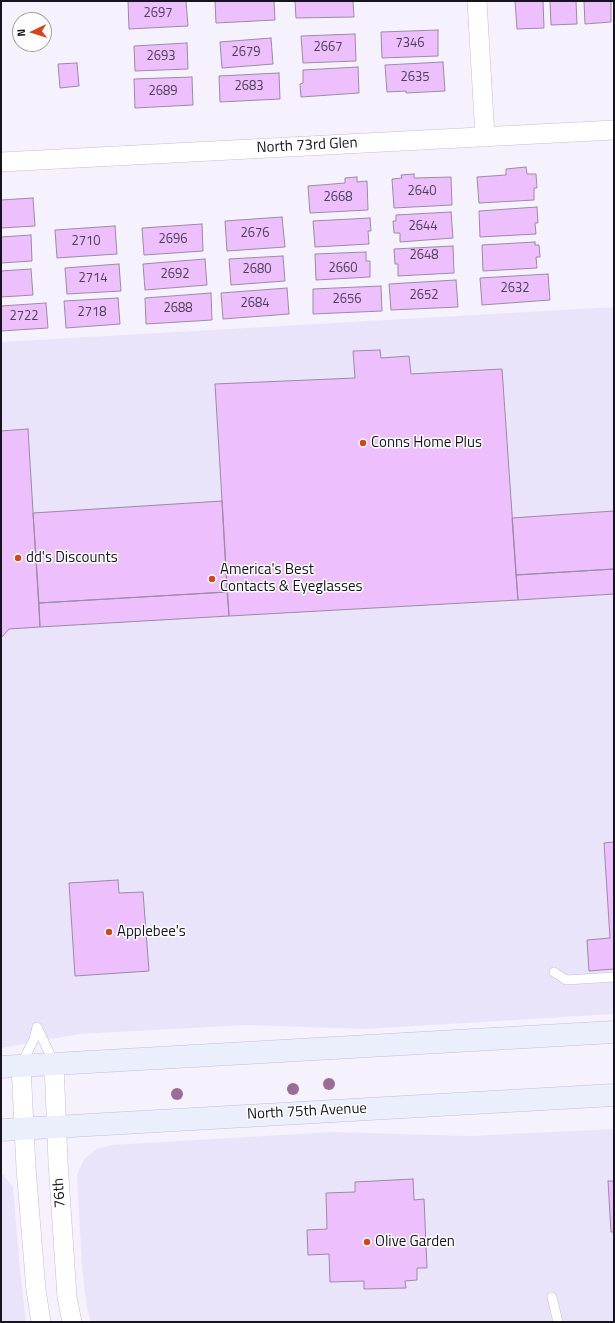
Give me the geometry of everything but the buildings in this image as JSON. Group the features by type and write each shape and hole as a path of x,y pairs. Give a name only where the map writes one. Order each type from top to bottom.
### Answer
{"main road":[{"path":"11,1066 614,1032"},
{"name":"North 75th Avenue","path":"1,1130 614,1095"}],"street":[{"path":"477,1 485,137"},
{"name":"North 73rd Glen","path":"1,162 614,130"},
{"name":"76th","path":"54,1063 56,1126 67,1297 72,1322"},
{"name":"76th","path":"11,1066 24,1129 36,1290 41,1322"}],"lane":[{"path":"554,972 566,980 614,977"},
{"path":"11,1066 34,1039 37,1027 54,1063"},
{"path":"552,1296 558,1322"}],"shaded area":[{"path":"614,307 614,1014 365,1029 247,1025 79,1034 1,1048 1,342"},
{"path":"614,1129 614,1322 91,1322 87,1308 82,1268 77,1175 84,1159 96,1149 112,1145 333,1132 469,1136"},
{"path":"1,1172 13,1187 26,1322 1,1322"}],"place":[{"name":"Conns Home Plus","path":"363,443"},
{"name":"dd's Discounts","path":"18,558"},
{"name":"America's Best Contacts & Eyeglasses","path":"212,579"},
{"name":"Applebee's","path":"109,932"},
{"name":"Olive Garden","path":"367,1242"}]}
